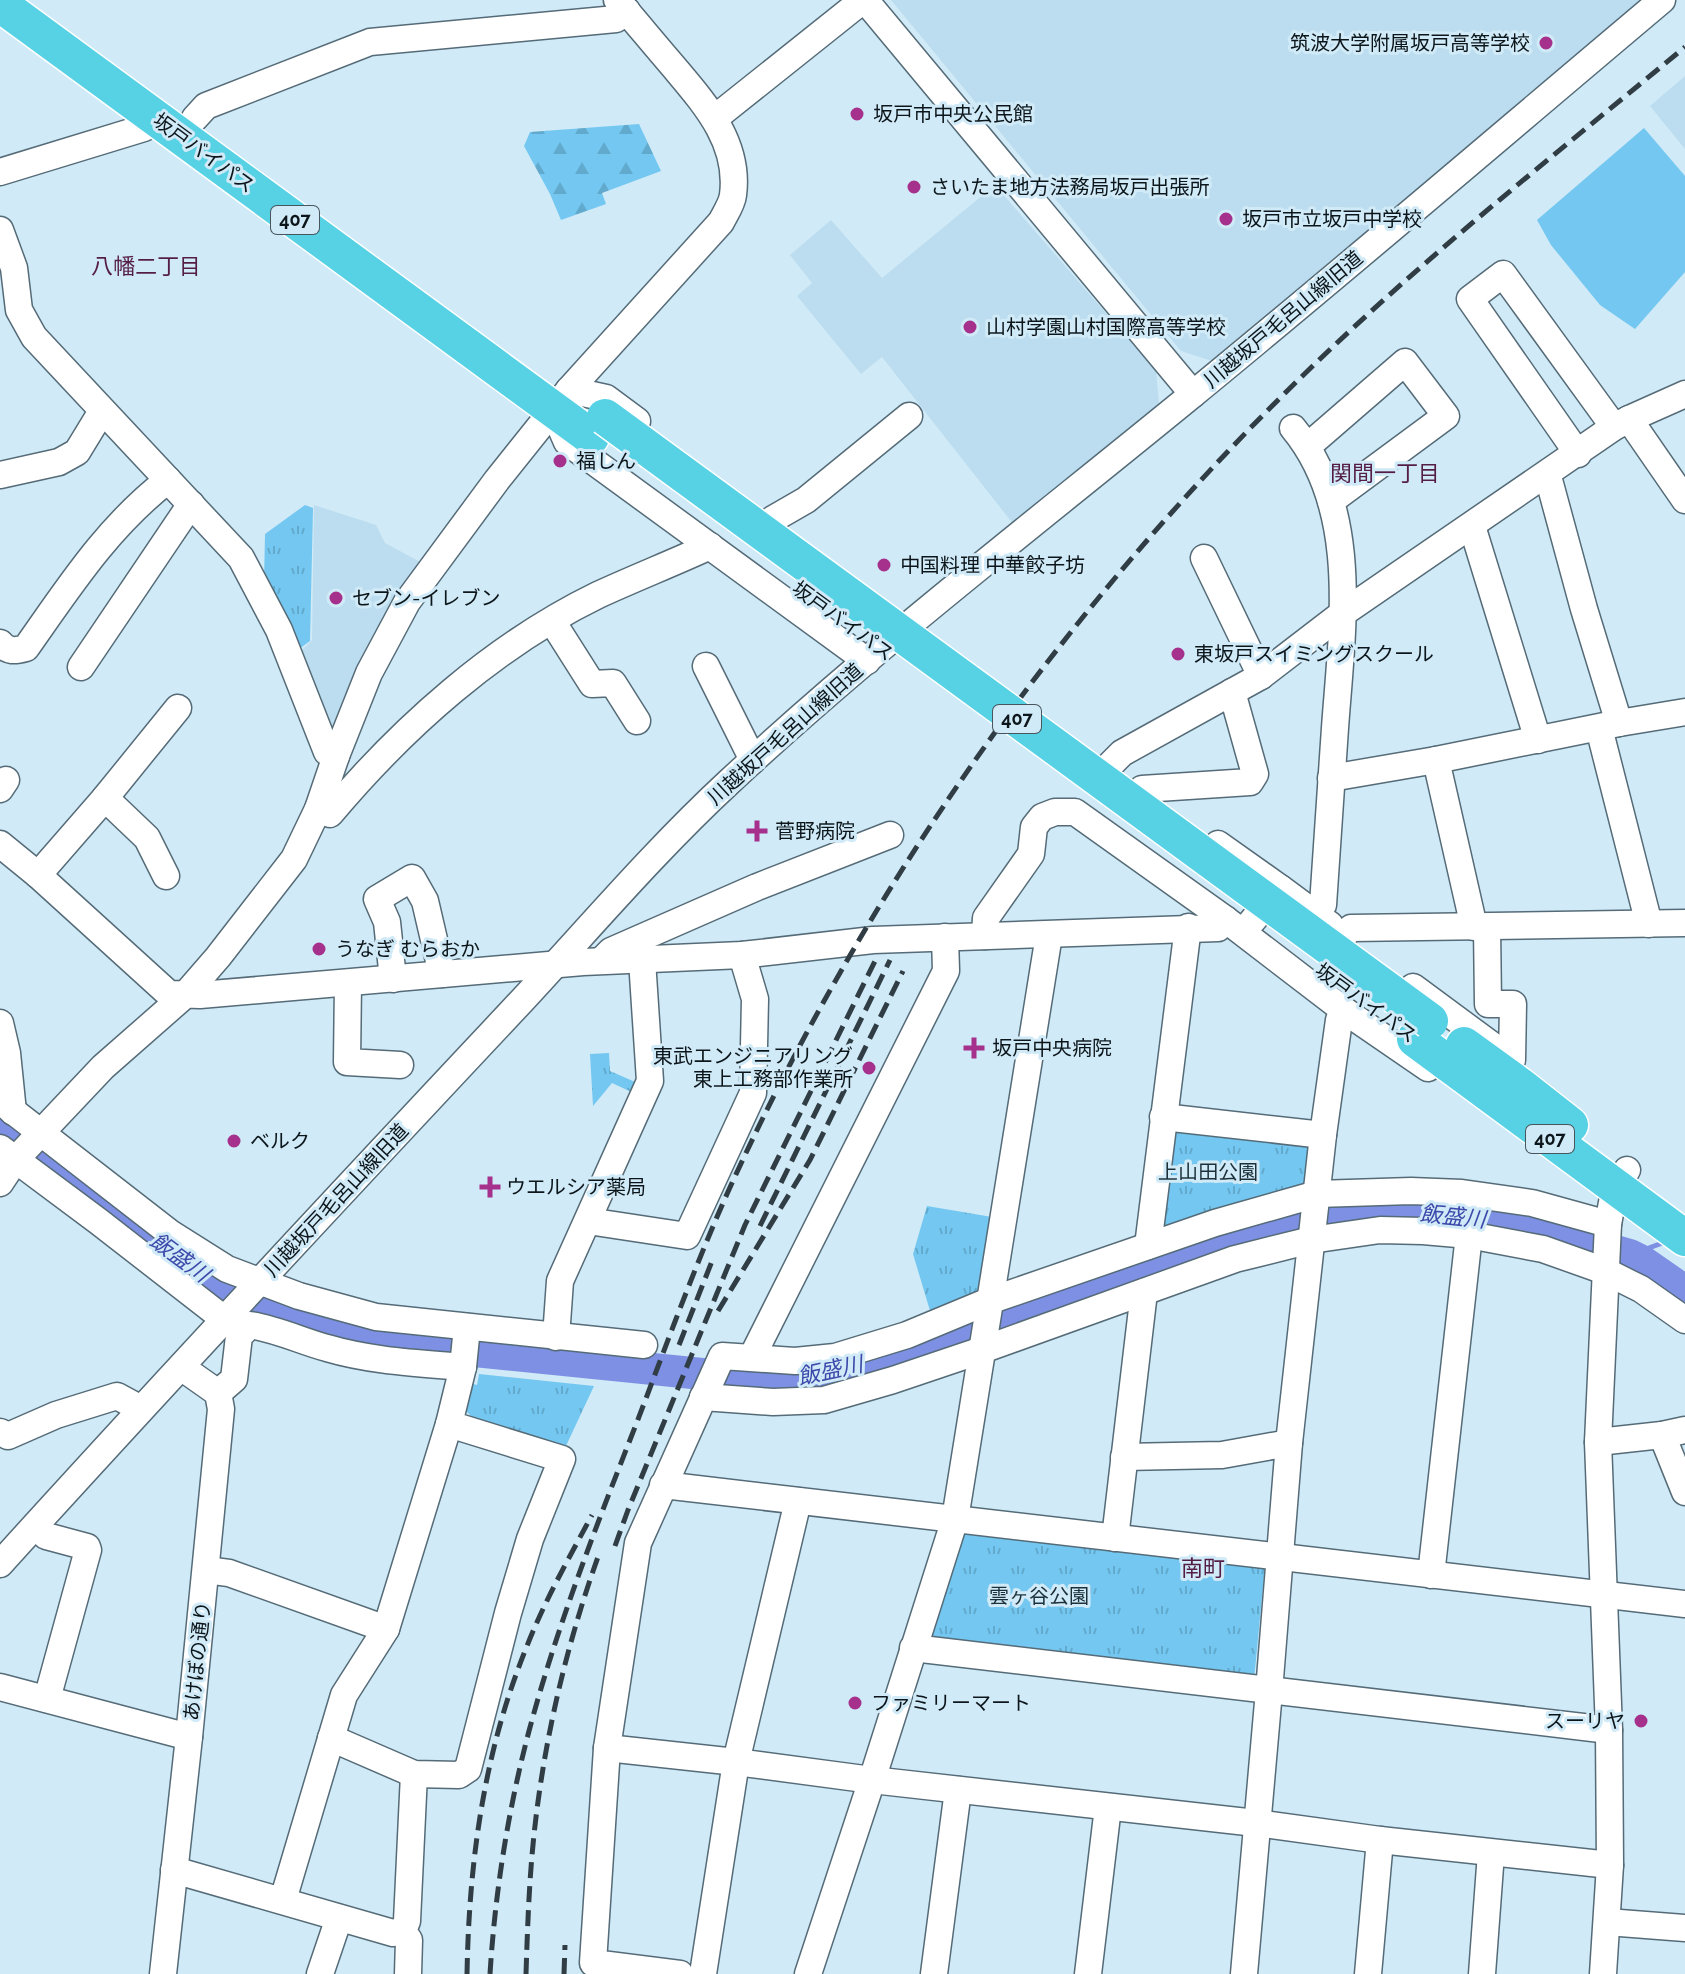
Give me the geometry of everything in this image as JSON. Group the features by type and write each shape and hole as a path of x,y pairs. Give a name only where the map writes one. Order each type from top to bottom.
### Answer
{"highway":[{"name":"坂戸バイパス","path":"33,0 195,118 561,400"},
{"name":"坂戸バイパス","path":"0,4 153,116 561,400 1422,1030 1513,1084 1685,1238"},
{"name":"坂戸バイパス","path":"1621,1178 1685,1212"}],"street":[{"path":"715,118 864,0 1193,394"},
{"name":"川越坂戸毛呂山線旧道","path":"0,1564 675,835 753,760 913,622 1193,394 1662,0"},
{"path":"0,1183 11,1156 41,1134 103,1067 185,995 294,859 318,809 369,673 407,602 561,400 721,222 733,199 734,174 727,144 715,118 622,6 616,19 370,42 206,106 195,118"},
{"path":"0,172 144,128 153,116"},
{"path":"2,239 14,268 21,316 34,337 241,558 279,630 327,752 336,756"},
{"path":"1578,454 1470,299 1503,274 1685,500"},
{"path":"1316,915 1323,905 1343,613 1342,555 1331,501 1300,437 1405,362 1446,416 1331,501"},
{"path":"1075,812 1122,753 1261,676 1343,613 1622,423 1683,397"},
{"path":"561,400 606,398 913,622"},
{"path":"561,400 567,442 867,661"},
{"path":"0,475 59,462 77,452 102,411"},
{"path":"773,519 806,500 909,416"},
{"path":"1546,475 1584,609 1649,924"},
{"path":"0,643 6,649 15,651 26,648 91,556 143,499 168,480"},
{"path":"81,667 191,504"},
{"path":"1472,526 1538,740"},
{"path":"318,809 330,814 406,733 494,659 552,621 598,596 710,546"},
{"path":"1204,558 1261,676"},
{"path":"552,621 592,684 613,683 637,721"},
{"path":"706,666 753,760"},
{"path":"1142,789 1250,782 1255,774 1232,692"},
{"path":"38,875 178,708"},
{"path":"1331,778 1685,712"},
{"path":"1436,760 1480,927 1488,1004 1513,1004 1513,1084"},
{"path":"1110,765 1343,936 1513,1084"},
{"path":"105,798 147,838 166,876"},
{"path":"985,936 986,918 1031,854 1034,827 1042,817 1055,812 1075,812 1234,925 1345,1011 1481,1104 1513,1084"},
{"path":"601,961 611,951 757,887 890,835"},
{"path":"4,854 38,875 169,994 185,995 601,961 742,955 860,941 1218,928 1234,925 1280,888"},
{"path":"393,979 387,922 377,899 412,878 425,901 442,974"},
{"path":"1343,936 1351,928 1685,923"},
{"path":"1148,1246 1188,927"},
{"path":"808,1974 955,1519 1049,935"},
{"path":"752,1357 946,971 945,937"},
{"path":"588,1221 687,1236 753,1093 755,999 742,955"},
{"path":"556,1337 560,1281 650,1081 642,960"},
{"path":"348,983 347,1062 400,1065"},
{"path":"1244,1974 1289,1443 1323,1135 1339,1020 1345,1011"},
{"path":"0,1023 7,1053 7,1106 170,1233 227,1269 299,1296 376,1317 644,1345"},
{"path":"1163,1117 1323,1135"},
{"path":"11,1156 228,1315"},
{"path":"1603,1974 1610,1865 1609,1730 1598,1442 1608,1228 1621,1178"},
{"path":"680,1974 638,1972 593,1963 607,1748 638,1543 722,1356 795,1361 835,1357 989,1306 1148,1246 1260,1209 1316,1198 1381,1191 1462,1193 1532,1203 1608,1228"},
{"path":"705,1392 773,1402 824,1400 893,1380 1235,1259 1312,1236 1380,1230 1469,1235 1543,1249 1605,1266 1685,1320"},
{"path":"1431,1575 1469,1235"},
{"path":"1115,1538 1144,1292"},
{"path":"181,1367 218,1393 234,1379 239,1336 250,1325 270,1328 328,1348 384,1360 463,1367"},
{"path":"283,1900 344,1695 386,1629 449,1424 463,1367 467,1328"},
{"name":"あけぼの通り","path":"163,1974 206,1570 221,1409 218,1393"},
{"path":"0,1432 8,1436 56,1415 117,1396 141,1409"},
{"path":"331,1738 414,1774 459,1775 468,1769 530,1539 562,1459 449,1424"},
{"path":"1598,1442 1674,1433 1685,1492"},
{"path":"1124,1457 1222,1455 1289,1443"},
{"path":"663,1485 1685,1604"},
{"path":"703,1974 736,1762 798,1501"},
{"path":"36,1525 46,1536 87,1547 88,1550 47,1699"},
{"path":"206,1570 229,1573 386,1629"},
{"path":"913,1648 1609,1730"},
{"path":"0,1687 189,1737"},
{"path":"607,1748 1610,1865"},
{"path":"403,1931 407,1921 414,1774"},
{"path":"934,1974 958,1790"},
{"path":"1088,1974 1108,1807"},
{"path":"1368,1974 1380,1840"},
{"path":"1482,1974 1491,1853"},
{"path":"174,1870 393,1933 403,1931"},
{"path":"320,1974 339,1918"},
{"path":"1607,1922 1685,1928"},
{"path":"403,1931 409,1940 408,1974"}],"shaded area":[{"name":"坂戸市立坂戸中学校","path":"891,0 1641,0 1212,361 1181,351"},
{"path":"1685,76 1685,149 1650,106"},
{"name":"山村学園山村国際高等学校","path":"995,185 1156,371 1159,405 1014,525 882,357 861,374 797,296 812,283 790,255 831,220 882,278"},
{"path":"314,505 376,525 385,543 424,564 339,727 325,730 299,653 312,640"}],"green space":[{"path":"639,124 661,171 602,193 606,204 561,220 524,146 530,132"},
{"path":"1644,128 1685,176 1685,272 1635,329 1600,305 1551,245 1537,220"},
{"path":"305,505 313,508 310,641 299,649 264,582 265,534"},
{"path":"609,1053 610,1071 642,1085 638,1095 612,1083 593,1106 590,1054"},
{"name":"上山田公園","path":"1172,1128 1312,1144 1306,1191 1163,1228"},
{"path":"927,1206 992,1217 979,1298 931,1314 913,1254"},
{"path":"479,1374 594,1386 565,1448 472,1417 465,1410"},
{"name":"雲ヶ谷公園","path":"958,1527 1265,1565 1254,1680 925,1640"}],"waterway":[{"name":"飯盛川","path":"0,1125 163,1248 227,1291 332,1330 385,1342 732,1377 792,1379 840,1371 1295,1222 1341,1213 1414,1211 1519,1223 1630,1255 1685,1291"},
{"path":"1630,1255 1665,1242"}],"railway":[{"path":"490,1974 504,1852 522,1761 552,1653 593,1537 727,1194 783,1078 844,965 911,855 984,748 1061,645 1143,545 1229,450 1320,359 1409,278 1685,47"},
{"path":"615,1546 745,1225 876,959"},
{"path":"760,1226 890,960"},
{"path":"718,1311 810,1160 903,971"},
{"path":"679,1345 714,1256"},
{"path":"467,1974 476,1848 500,1726 534,1629 592,1515"},
{"path":"526,1974 533,1840 545,1757 562,1675 599,1554"},
{"path":"564,1974 565,1945"}],"place":[{"name":"筑波大学附属坂戸高等学校","path":"1546,43"},
{"name":"坂戸市中央公民館","path":"857,114"},
{"name":"さいたま地方法務局坂戸出張所","path":"914,187"},
{"name":"坂戸市立坂戸中学校","path":"1226,219"},
{"name":"山村学園山村国際高等学校","path":"970,327"},
{"name":"福しん","path":"560,461"},
{"name":"中国料理 中華餃子坊","path":"884,565"},
{"name":"セブン-イレブン","path":"336,598"},
{"name":"東坂戸スイミングスクール","path":"1178,654"},
{"name":"菅野病院","path":"757,831"},
{"name":"うなぎ むらおか","path":"319,949"},
{"name":"坂戸中央病院","path":"974,1048"},
{"name":"東武エンジニアリング 東上工務部作業所","path":"869,1068"},
{"name":"ベルク","path":"234,1141"},
{"name":"ウエルシア薬局","path":"490,1187"},
{"name":"ファミリーマート","path":"855,1703"},
{"name":"スーリヤ","path":"1641,1721"}],"district":[{"name":"八幡二丁目","path":"146,266"},
{"name":"関間一丁目","path":"1385,473"},
{"name":"南町","path":"1203,1568"}]}
